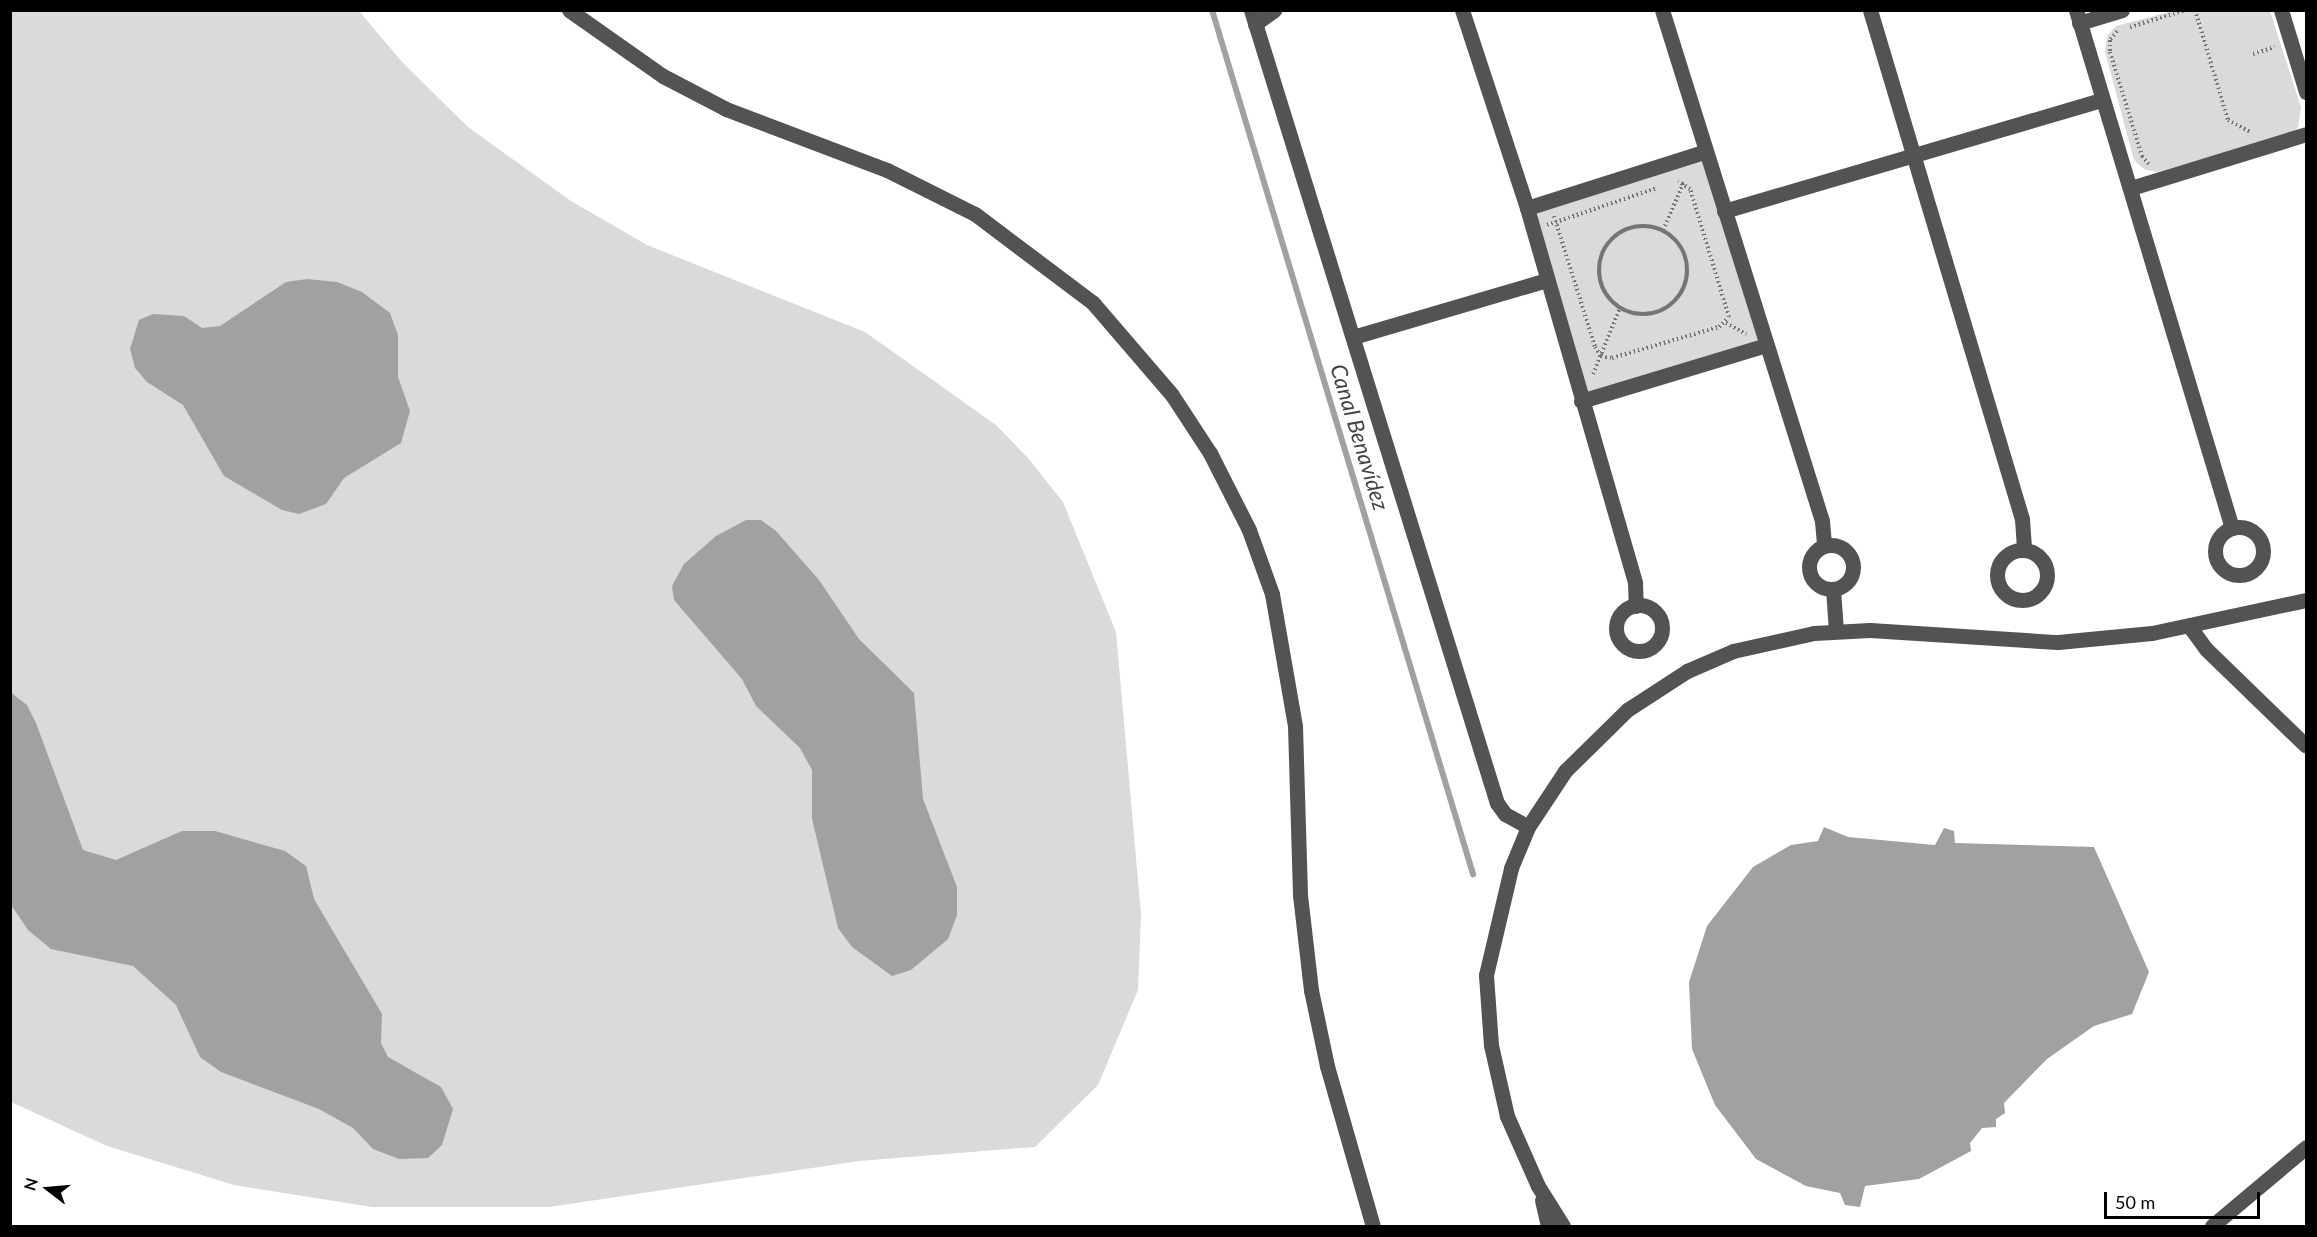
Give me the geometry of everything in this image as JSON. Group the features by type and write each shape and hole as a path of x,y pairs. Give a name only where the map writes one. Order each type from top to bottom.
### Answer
{"street":[{"path":"569,10 663,76 726,109 887,170 975,214 1093,303 1173,394 1242,514 1272,594 1295,726 1300,895 1311,990 1327,1066 1373,1227"},
{"path":"1274,10 1253,17 1497,803 1505,814 1528,827"},
{"path":"1462,10 1527,208 1635,583 1636,606"},
{"path":"1662,10 1704,152 1822,521 1824,546"},
{"path":"1870,10 2022,519 2024,550"},
{"path":"2121,10 2078,17 2232,528"},
{"path":"2281,10 2300,46 2307,92"},
{"path":"1724,211 2102,100"},
{"path":"2131,188 2307,134"},
{"path":"1527,208 1704,152"},
{"path":"1353,337 1547,280"},
{"path":"1581,401 1767,345"},
{"path":"1824,546 1844,550 1852,561 1848,581 1833,589 1816,583 1809,570 1813,555 1824,546"},
{"path":"1833,589 1836,631"},
{"path":"1548,1227 1538,1186 1498,1084 1486,975 1511,868 1528,827 1560,779 1596,736 1653,691 1733,651 1836,631 2034,642 2190,627 2307,600"},
{"path":"2190,627 2206,649 2307,746"},
{"path":"2212,1227 2307,1148"},
{"path":"1538,1186 1563,1227"}],"path":[{"path":"2158,169 2142,156 2109,46 2116,31 2186,10"},
{"path":"2195,10 2228,120 2254,133"},
{"path":"2274,38 2280,57"},
{"path":"2253,54 2276,46"},
{"path":"1664,230 1684,181 1704,152"},
{"path":"1601,356 1557,222 1684,181"},
{"path":"1601,356 1612,358 1719,327 1729,316 1684,181"},
{"path":"1634,226 1664,230 1685,258 1682,292 1654,313 1633,314 1620,308 1601,285 1599,263 1608,242 1634,226"},
{"path":"1581,401 1620,308"}],"shaded area":[{"path":"11,11 359,11 403,63 468,127 571,201 647,245 865,332 996,425 1028,458 1063,502 1116,632 1141,914 1138,990 1098,1085 1035,1147 859,1161 549,1207 372,1207 234,1185 107,1146 11,1102"},
{"path":"2173,11 2270,11 2301,107 2298,128 2290,134 2158,172 2145,170 2134,160 2105,52 2107,36 2116,26"},
{"path":"1704,152 1767,345 1590,403 1527,209"},
{"path":"307,279 337,282 362,292 390,313 398,335 398,377 410,411 401,443 344,478 326,504 299,514 282,510 224,476 183,405 147,382 135,368 130,349 139,320 153,314 184,316 202,328 220,326 286,282"},
{"path":"746,520 761,520 776,531 819,580 859,639 914,693 923,799 957,887 957,915 948,939 911,970 892,976 852,947 838,928 812,819 812,770 800,748 756,706 742,679 674,600 672,586 684,564 716,536"},
{"path":"10,692 27,705 36,723 83,850 116,860 182,831 215,831 285,851 306,866 314,899 382,1014 381,1043 388,1057 441,1087 453,1109 442,1145 428,1158 399,1159 373,1149 353,1128 319,1109 221,1072 200,1057 176,1005 133,966 51,949 28,930 11,905"},
{"path":"1824,827 1848,837 1935,845 1944,828 1954,831 1955,843 2094,847 2149,972 2132,1014 2094,1026 2047,1059 2004,1103 2005,1113 1996,1119 1996,1127 1982,1128 1970,1143 1971,1151 1919,1179 1865,1186 1860,1207 1845,1205 1840,1193 1806,1186 1756,1159 1715,1105 1692,1049 1689,982 1707,926 1753,867 1791,845 1818,841"}],"waterway":[{"name":"Canal Benavídez","path":"1212,10 1473,874"}]}
